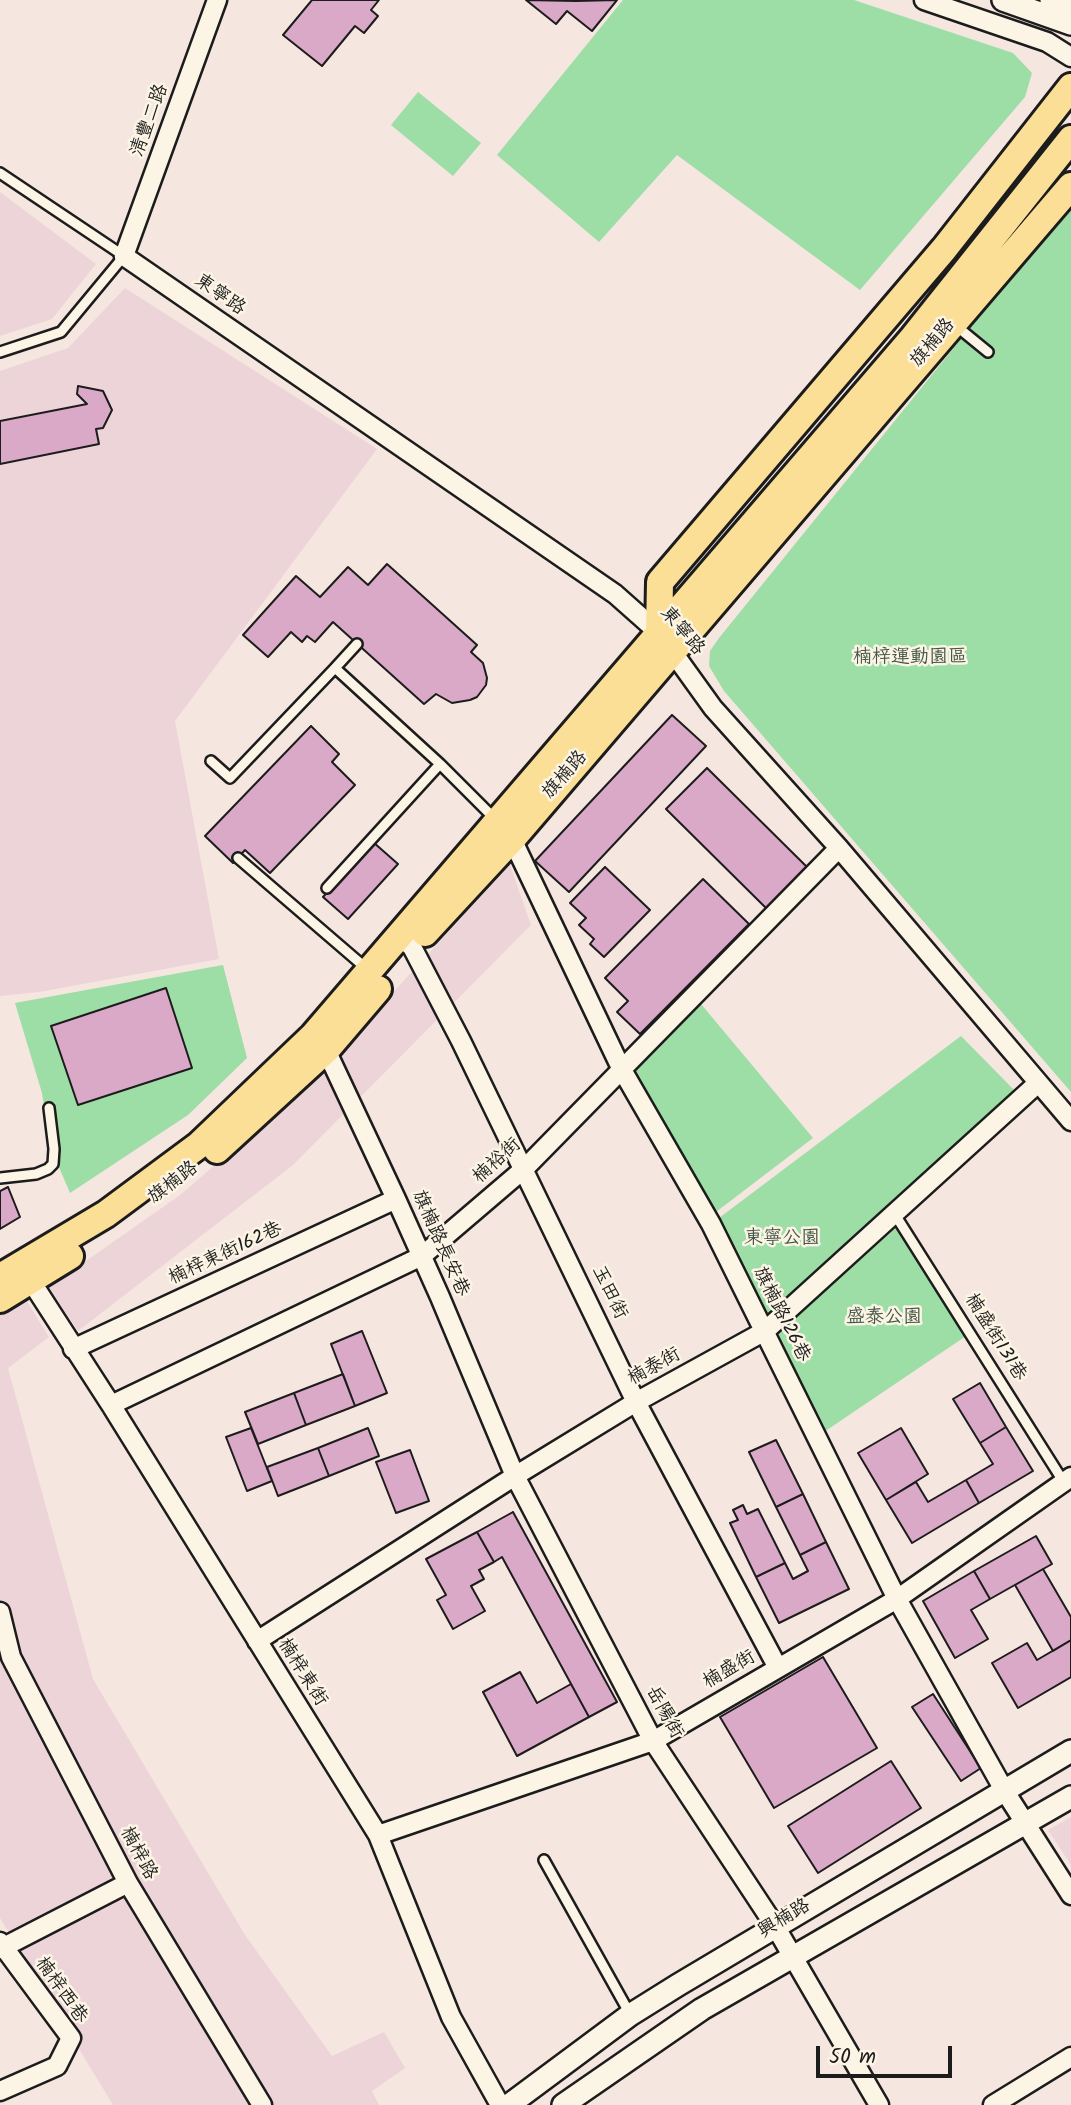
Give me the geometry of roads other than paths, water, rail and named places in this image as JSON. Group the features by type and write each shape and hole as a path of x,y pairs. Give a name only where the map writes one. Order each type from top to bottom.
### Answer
{"main road":[{"name":"旗楠路","path":"929,303 953,238 1071,87"},
{"name":"旗楠路","path":"666,643 660,582 929,303 1071,139"},
{"name":"旗楠路","path":"0,1299 31,1282 171,1189 267,1106 666,643 929,303 1071,186"},
{"name":"旗楠路","path":"0,1277 106,1214 200,1145 319,1043 370,972 406,942"}],"street":[{"name":"清豐二路","path":"124,256 217,0"},
{"path":"924,0 1047,42 1071,57"},
{"path":"1003,0 1071,24"},
{"path":"1051,0 1071,7"},
{"name":"東寧路","path":"124,256 615,594 666,643 713,708 839,848 1071,1121"},
{"name":"旗楠路126巷","path":"505,831 621,1069 711,1224 897,1599 1004,1790 1071,1895"},
{"name":"楠裕街","path":"111,1405 422,1256 525,1168 839,848"},
{"name":"玉田街","path":"406,942 525,1168 636,1402 778,1668"},
{"name":"旗楠路長安巷","path":"319,1043 422,1256 515,1476"},
{"name":"楠泰街","path":"257,1641 636,1402 765,1331 1038,1083"},
{"name":"楠梓東街162巷","path":"74,1349 396,1199"},
{"name":"楠梓東街","path":"31,1282 111,1405 378,1835 451,2017 500,2105"},
{"name":"岳陽街","path":"515,1476 653,1741 775,1926 879,2105"},
{"name":"楠盛街","path":"378,1835 653,1741 897,1599 1067,1479"},
{"name":"楠梓路","path":"0,1612 11,1657 128,1883 262,2105"},
{"name":"興楠路","path":"509,2105 631,2015 775,1926 1071,1751"},
{"name":"興楠路","path":"563,2105 702,2009 1071,1797"},
{"path":"1,1946 128,1883"},
{"name":"楠梓西巷","path":"0,2091 57,2066 71,2038 1,1946"},
{"path":"993,2105 1071,2057"}],"lane":[{"path":"0,173 124,256 61,332 0,352"},
{"path":"929,303 988,352"},
{"path":"211,761 230,778 357,644"},
{"path":"335,668 440,764 505,831"},
{"path":"327,888 440,764"},
{"path":"238,858 370,972"},
{"path":"0,1178 36,1174 53,1164 49,1108"},
{"name":"楠盛街131巷","path":"894,1213 1067,1479"},
{"path":"544,1860 631,2015"}],"park label":[{"name":"楠梓運動園區","path":"910,659"},
{"name":"東寧公園","path":"782,1240"},
{"name":"盛泰公園","path":"884,1319"}]}
